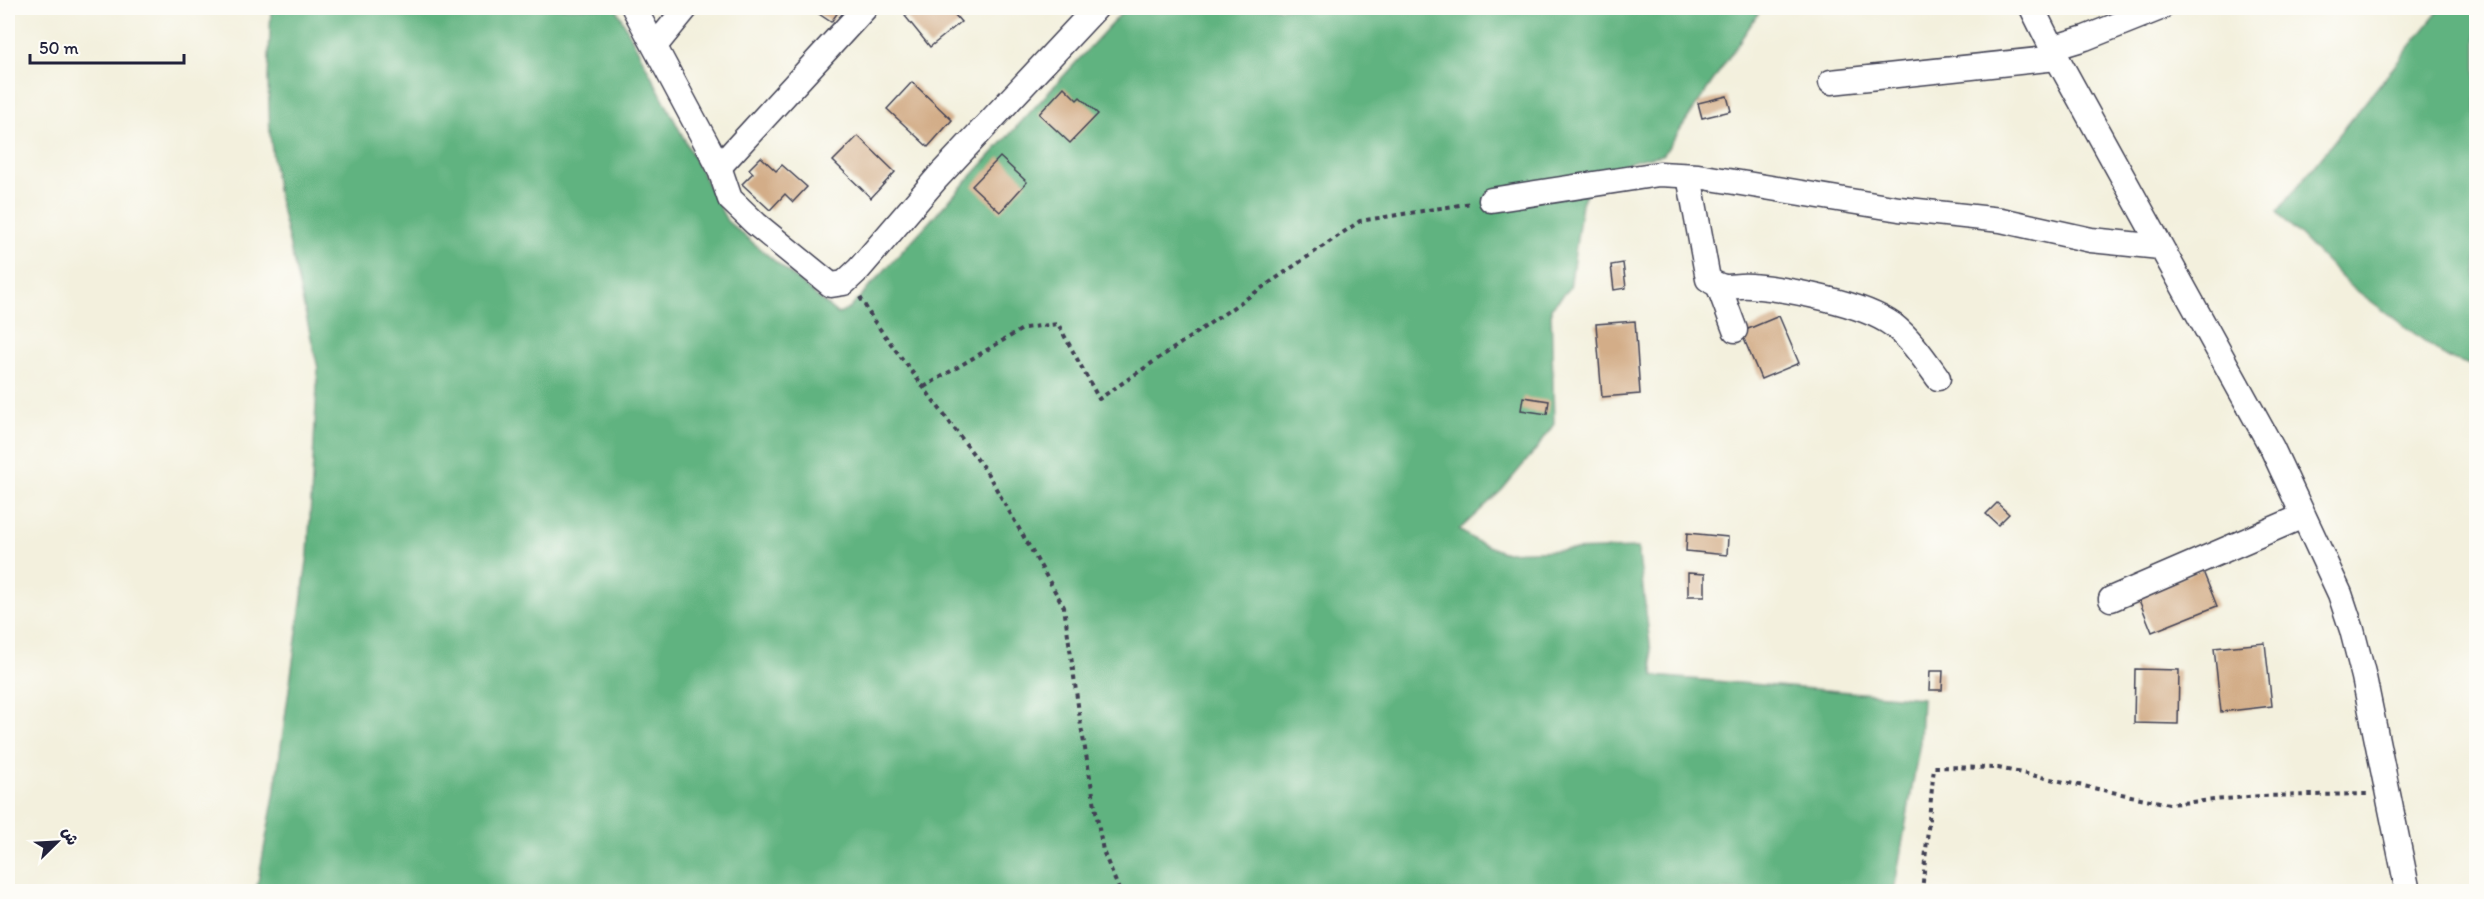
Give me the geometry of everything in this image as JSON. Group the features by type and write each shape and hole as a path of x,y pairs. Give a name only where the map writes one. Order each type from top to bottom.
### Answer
{"street":[{"path":"633,8 719,167 730,199 756,224 831,285 844,283 849,279 937,178 1096,8"},
{"path":"655,46 686,8"},
{"path":"719,167 865,8"},
{"path":"2032,8 2054,53 2272,448 2340,594 2352,630 2408,891"},
{"path":"1831,82 2054,53 2160,8"},
{"path":"1491,200 1659,174 1689,176 1899,209 2001,220 2091,240 2160,247"},
{"path":"1689,176 1708,279 1719,287 1735,330"},
{"path":"1719,287 1750,286 1856,307 1893,325 1921,354 1938,378"},
{"path":"2111,599 2303,516"}],"path":[{"path":"924,387 1024,328 1058,324 1099,399 1360,221 1491,200"},
{"path":"849,279 874,321 986,471 1064,607 1081,726 1103,851 1120,891"},
{"path":"1922,891 1934,767 1998,768 2169,804 2259,796 2387,793"}],"green space":[{"path":"271,8 616,8 727,221 838,314 849,309 1126,8 1762,8 1663,155 1627,163 1593,177 1582,203 1570,288 1551,308 1554,424 1502,490 1459,530 1476,541 1502,552 1638,548 1654,676 1922,698 1920,742 1894,891 256,892 274,796 308,554 318,368 277,190 270,135 268,79"},
{"path":"2441,8 2476,8 2476,367 2446,357 2348,284 2277,212"}],"building":[{"path":"810,8 841,8 831,22"},
{"path":"916,8 949,8 961,22 930,47 905,16"},
{"path":"912,82 952,120 928,147 887,109"},
{"path":"1064,87 1077,100 1080,97 1098,114 1070,143 1039,114"},
{"path":"1727,96 1731,111 1702,118 1698,103"},
{"path":"858,136 895,172 871,198 833,161"},
{"path":"761,157 776,171 782,165 807,187 793,202 785,194 770,210 742,184 753,173 749,169"},
{"path":"1000,157 1027,182 1000,212 972,186"},
{"path":"1623,263 1626,288 1614,290 1611,265"},
{"path":"1779,316 1799,363 1761,379 1741,332"},
{"path":"1635,321 1640,394 1602,397 1596,324"},
{"path":"1523,397 1549,401 1547,414 1521,410"},
{"path":"1997,503 2009,514 1998,525 1986,514"},
{"path":"1687,533 1728,537 1727,555 1686,551"},
{"path":"2202,569 2217,606 2152,632 2137,595"},
{"path":"1688,573 1705,574 1705,596 1688,596"},
{"path":"2265,643 2272,706 2221,712 2214,648"},
{"path":"2135,669 2179,670 2178,724 2134,723"},
{"path":"1930,671 1943,671 1942,690 1929,690"}]}
